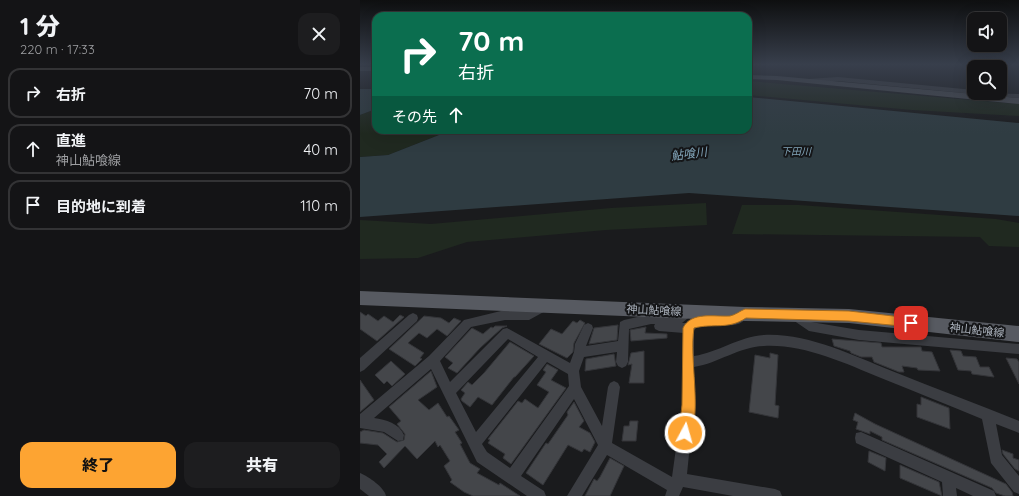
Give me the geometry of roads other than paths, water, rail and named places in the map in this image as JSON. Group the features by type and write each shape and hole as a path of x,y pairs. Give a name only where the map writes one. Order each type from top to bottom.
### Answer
{"main road":[{"path":"874,87 1019,101"},
{"name":"神山鮎喰線","path":"360,298 745,314 849,316 1019,334"}],"street":[{"path":"923,87 967,91"},
{"path":"1007,95 1019,96"},
{"path":"360,422 433,360 468,323 505,316 530,315 547,305"},
{"path":"622,362 624,325 651,319 679,319 688,311"},
{"path":"676,488 688,405 689,328 691,324 705,320 734,321 745,314"},
{"path":"794,315 809,326 859,335 1019,349"},
{"path":"360,366 413,318"},
{"path":"658,326 689,328"},
{"path":"588,328 580,344 580,352 573,371 575,388 605,446 676,488 775,496"},
{"path":"449,392 507,333 573,371"},
{"path":"689,362 712,358 733,347 751,342 778,341 796,344 837,355 1019,427"},
{"path":"580,352 623,346"},
{"path":"475,443 546,355"},
{"path":"433,360 482,457 539,496"},
{"path":"574,496 605,446 614,387"},
{"path":"512,477 575,388"},
{"path":"988,415 996,458 1019,486"},
{"path":"360,422 387,426 398,435"},
{"path":"861,438 989,496"},
{"path":"948,477 950,496"},
{"path":"360,480 379,495"}],"water":[{"path":"360,89 372,89 372,110 360,115"},
{"name":"下田川","path":"752,97 1019,123 1019,216 689,193 360,217 360,157 388,155 441,134 752,134"}],"water label":[{"name":"鮎喰川","path":"689,154"}]}
